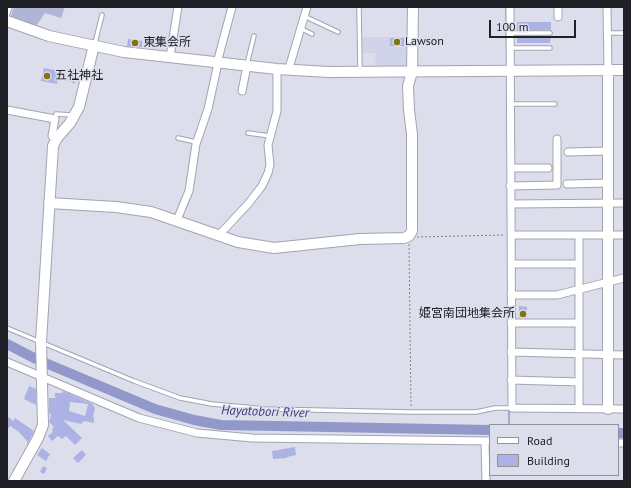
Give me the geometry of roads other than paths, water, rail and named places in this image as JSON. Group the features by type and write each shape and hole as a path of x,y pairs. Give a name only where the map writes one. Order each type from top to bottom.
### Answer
{"street":[{"path":"170,57 178,7"},
{"path":"177,220 189,191 197,143 208,109 222,40 232,7"},
{"path":"289,68 307,7"},
{"path":"49,203 136,209 177,220 238,242 274,248 360,239 404,238 409,236 412,231 412,134 408,86 412,72 413,7"},
{"path":"510,7 512,408 624,409"},
{"path":"558,7 558,17"},
{"path":"607,7 608,409"},
{"path":"7,21 49,36 124,52 277,69 289,68 329,72 624,70"},
{"path":"14,481 38,438 43,425 41,342 51,156 57,138 78,107 94,46"},
{"path":"242,91 246,66"},
{"path":"219,235 248,204 262,186 270,165 268,145 277,111 277,69"},
{"path":"7,110 55,119 52,136 57,138"},
{"path":"510,186 557,185 557,139"},
{"path":"568,152 608,151"},
{"path":"510,168 548,168"},
{"path":"567,184 608,184"},
{"path":"511,204 624,203"},
{"path":"511,235 624,235"},
{"path":"579,235 579,409"},
{"path":"511,264 579,264"},
{"path":"511,295 556,295 624,278"},
{"path":"511,323 579,323"},
{"path":"511,352 624,355"},
{"path":"7,362 139,418 197,433 252,438 488,441 486,481"},
{"path":"511,380 579,382"}],"lane":[{"path":"7,16 10,7"},
{"path":"359,7 360,72"},
{"path":"94,46 102,16"},
{"path":"304,16 338,32"},
{"path":"300,28 312,34"},
{"path":"510,33 550,33"},
{"path":"608,33 624,33"},
{"path":"246,66 254,36"},
{"path":"511,48 550,48"},
{"path":"511,104 555,104"},
{"path":"55,119 56,114 74,115"},
{"path":"248,133 271,136"},
{"path":"178,138 197,143"},
{"path":"7,328 141,384 180,398 212,404 265,409 411,412 476,412 495,408 512,408"}],"waterway":[{"path":"506,7 507,67"},
{"path":"507,75 507,109"},
{"name":"Hayatobori River","path":"7,344 36,359 155,409 194,420 221,425 489,430"},
{"path":"509,409 509,424"},
{"name":"Hayatobori River","path":"619,433 624,433"}],"place":[{"name":"Lawson","path":"397,42"},
{"name":"東集会所","path":"135,43"},
{"name":"五社神社","path":"47,76"},
{"name":"姫宮南団地集会所","path":"523,314"}]}
